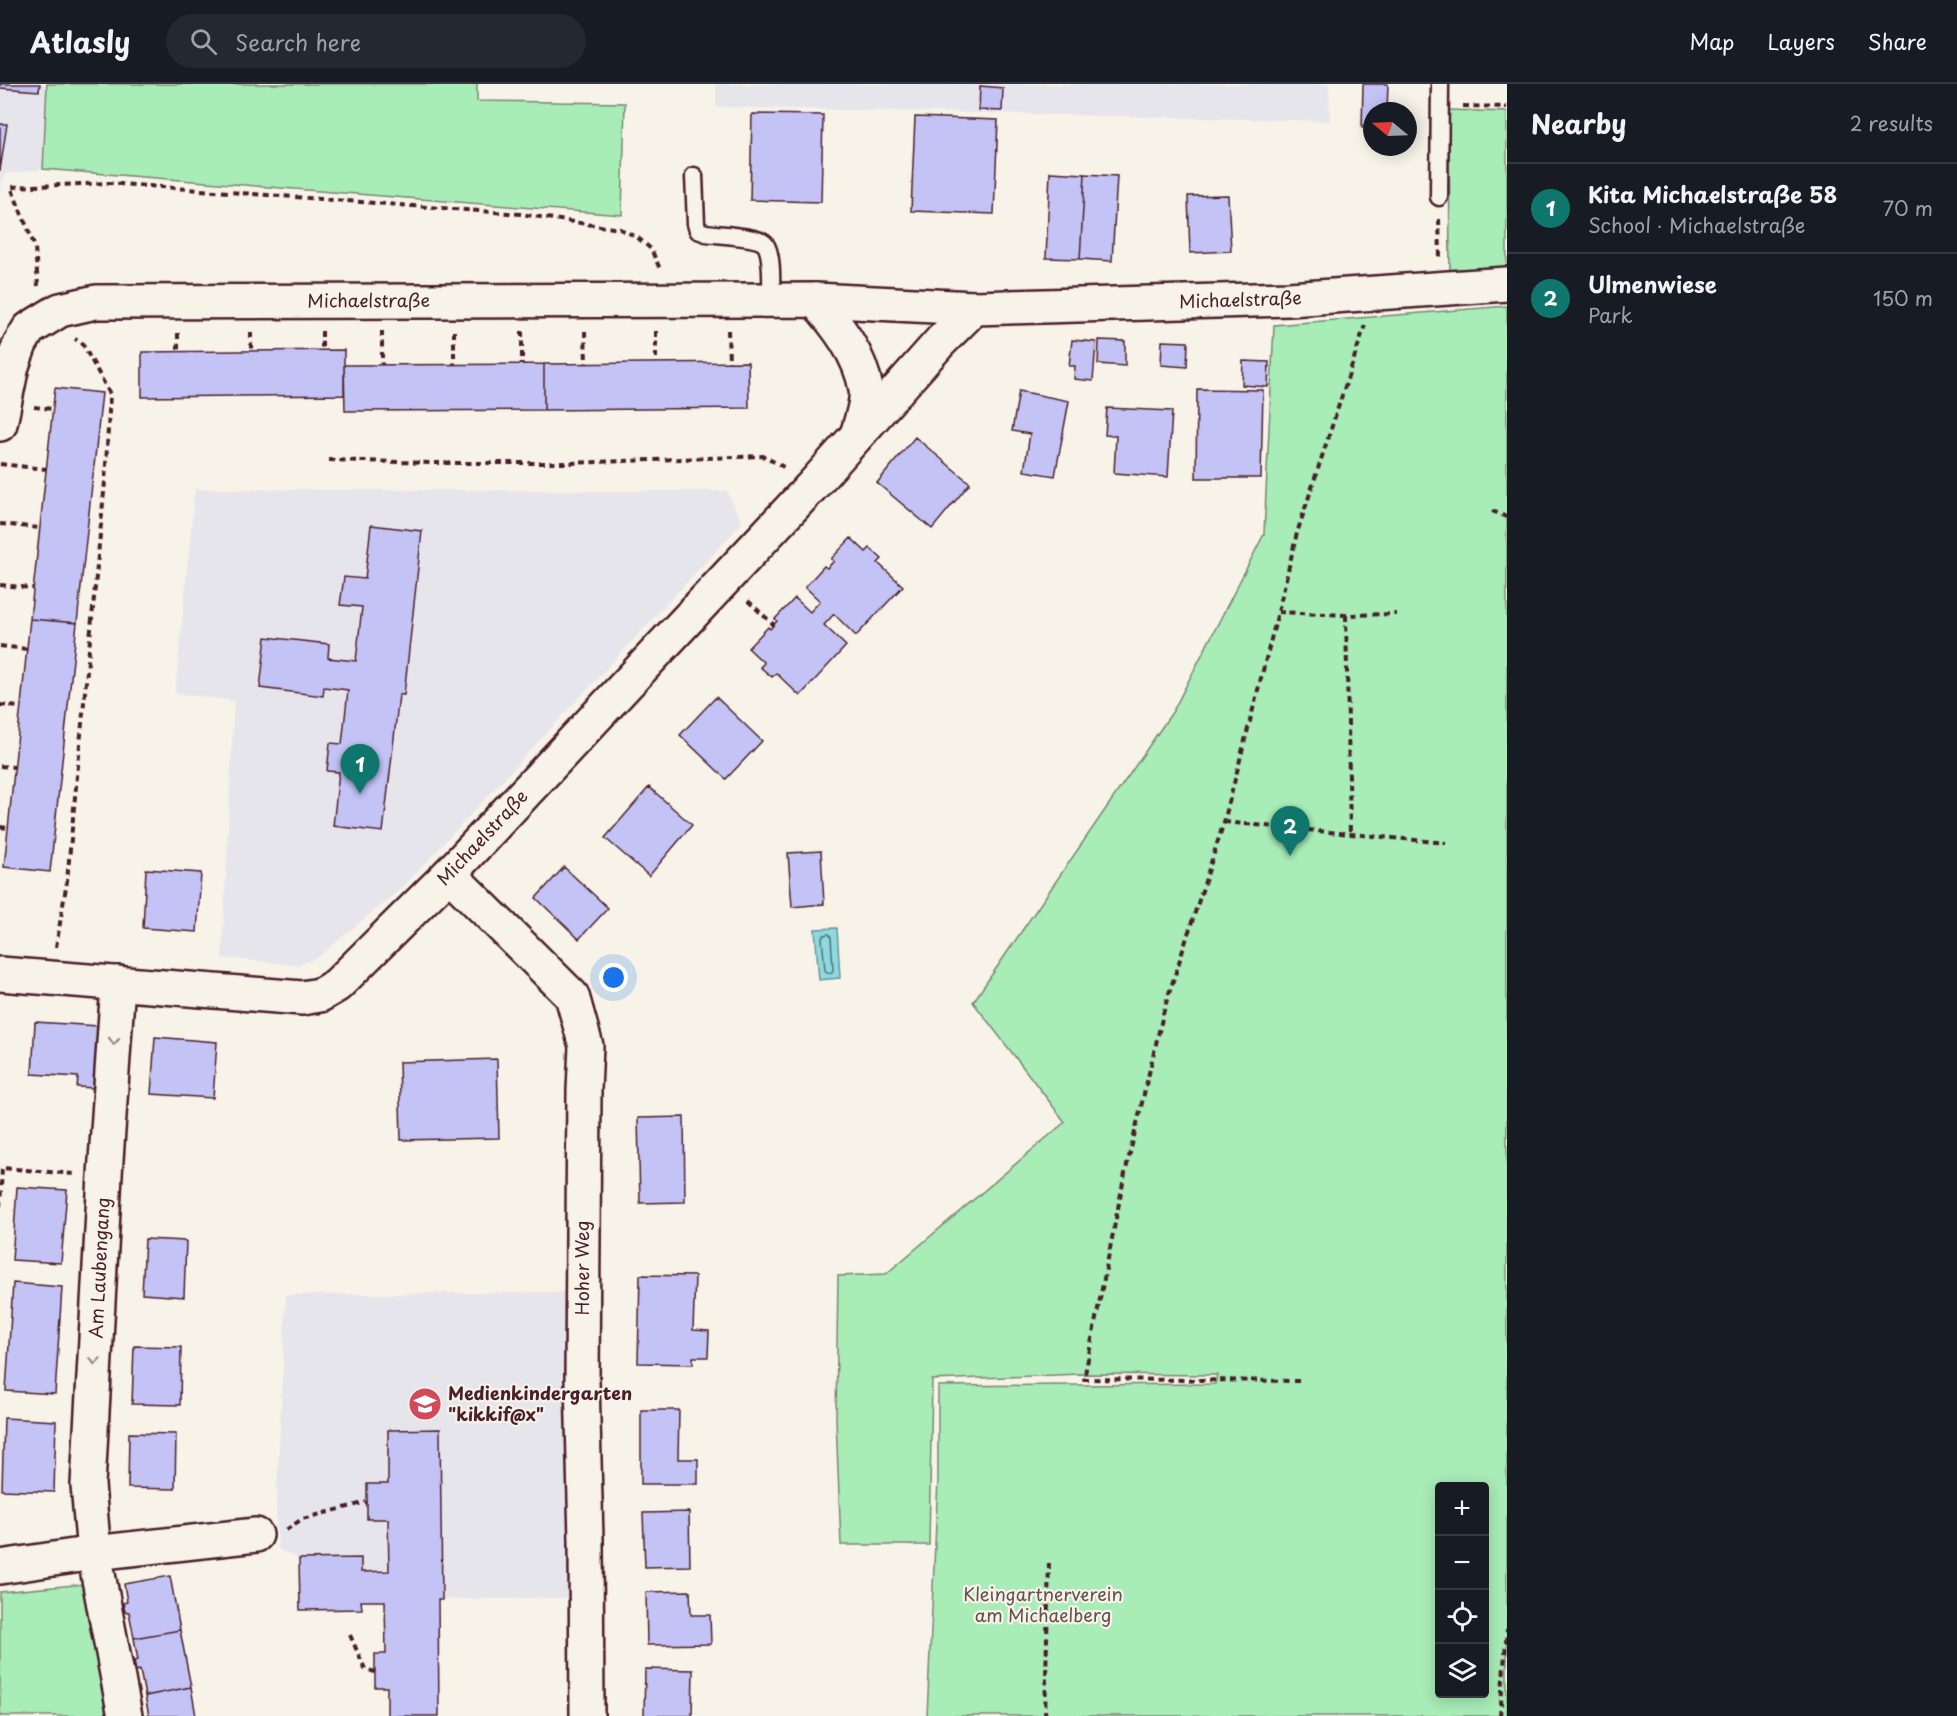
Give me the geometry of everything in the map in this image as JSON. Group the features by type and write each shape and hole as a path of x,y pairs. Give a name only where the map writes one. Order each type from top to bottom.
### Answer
{"street":[{"name":"Michaelstraße","path":"0,424 12,366 20,344 29,329 60,310 96,302 815,300 974,308 1289,299 1507,284"},
{"name":"Michaelstraße","path":"815,300 846,338 866,390 864,411 856,438"},
{"name":"Michaelstraße","path":"0,974 302,998 320,995 337,985 449,874 813,485 940,341 974,308"},
{"name":"Hoher Weg","path":"449,874 572,996 586,1046 582,1380 587,1716"},
{"name":"Am Laubengang","path":"118,982 88,1485 94,1553 125,1716"},
{"path":"0,1567 94,1553 270,1533"}],"lane":[{"path":"1439,197 1440,84"},
{"path":"694,176 696,224 699,230 706,233 756,239 765,244 769,255 771,300"}],"path":[{"path":"1440,106 1507,107"},
{"path":"35,247 11,187 108,183 520,214 620,229 637,237 651,249 660,269 656,299"},
{"path":"1439,197 1441,289"},
{"path":"1299,1381 1084,1379 1124,1178 1165,1006 1224,822 1297,533 1375,293"},
{"path":"41,321 82,343 110,394 105,482 68,869 52,978"},
{"path":"329,460 556,463 763,456 813,485"},
{"path":"0,464 46,469"},
{"path":"1492,511 1507,517"},
{"path":"0,524 40,528"},
{"path":"0,585 33,588"},
{"path":"1278,612 1346,615 1396,614"},
{"path":"1346,615 1350,834"},
{"path":"0,646 27,649"},
{"path":"0,705 21,707"},
{"path":"0,766 14,768"},
{"path":"1224,822 1446,843"},
{"path":"0,827 8,828"},
{"path":"0,1207 2,1168 75,1174"},
{"path":"270,1533 302,1519 367,1502"},
{"path":"1045,1716 1049,1561"},
{"path":"1500,1716 1507,1629"},
{"path":"350,1635 364,1669 375,1672"}],"shaded area":[{"path":"0,84 47,84 43,169 4,174 0,194"},
{"path":"716,84 1329,84 1330,121 716,107"},
{"path":"195,489 727,491 742,523 404,886 317,958 297,965 222,958 234,701 175,693"},
{"name":"Medienkindergarten \"kikkif@x\"","path":"567,1292 570,1598 390,1600 389,1571 361,1572 361,1558 299,1559 278,1549 276,1514 286,1295"}],"green space":[{"path":"47,84 477,84 477,101 625,103 622,215 43,169"},
{"path":"1449,110 1507,112 1507,273 1450,278"},
{"name":"Kleingartnerverein am Michaelberg","path":"1507,306 1507,1716 927,1716 938,1480 938,1386 1215,1384 1217,1375 1080,1374 932,1380 929,1545 841,1545 836,1419 838,1276 886,1274 1065,1122 973,1002 1173,711 1264,534 1274,325"},
{"path":"85,1584 111,1716 0,1716 0,1592"}],"water":[{"path":"837,928 840,978 819,980 815,929"}],"building":[{"path":"0,84 40,84 39,91 0,88"},
{"path":"1363,84 1388,84 1387,102 1363,102 1362,128"},
{"path":"980,86 1003,88 1002,111 979,110"},
{"path":"752,114 823,115 821,202 750,200"},
{"path":"915,117 998,120 994,214 911,211"},
{"path":"0,124 7,124 0,171"},
{"path":"1050,172 1085,174 1080,259 1046,258"},
{"path":"1085,174 1117,176 1112,261 1080,259"},
{"path":"1228,195 1231,251 1190,253 1188,196"},
{"path":"1072,340 1096,342 1093,381 1074,379 1075,366 1069,366"},
{"path":"1099,340 1125,341 1125,366 1098,364"},
{"path":"1162,341 1188,342 1187,367 1161,365"},
{"path":"344,350 344,395 142,397 142,352"},
{"path":"1243,361 1269,362 1268,387 1242,385"},
{"path":"748,362 749,408 544,410 544,364"},
{"path":"544,364 544,410 345,411 344,365"},
{"path":"55,388 102,393 77,623 30,619"},
{"path":"1197,389 1263,390 1261,478 1196,478"},
{"path":"1019,391 1069,401 1055,476 1024,471 1030,434 1012,431"},
{"path":"1107,408 1172,411 1168,477 1114,473 1116,436 1105,435"},
{"path":"915,437 970,483 932,529 877,483"},
{"path":"371,525 422,531 404,695 399,695 383,832 333,826 339,772 327,771 330,743 342,744 348,690 324,687 323,696 260,688 266,637 329,644 328,658 356,661 362,607 340,605 344,577 365,579"},
{"path":"851,538 866,552 870,548 882,559 878,563 903,586 856,636 834,614 824,625 846,646 800,696 776,673 772,677 760,667 764,663 748,648 768,627 770,629 777,621 775,619 795,598 810,612 820,601 805,587 824,566 827,568 834,561 831,559"},
{"path":"30,619 77,623 50,872 4,867"},
{"path":"716,697 762,741 726,779 680,735"},
{"path":"649,787 692,825 649,876 605,838"},
{"path":"821,851 824,904 792,907 788,853"},
{"path":"564,867 608,908 579,939 536,898"},
{"path":"146,869 201,873 197,932 143,928"},
{"path":"35,1022 99,1026 95,1088 77,1087 78,1077 32,1074"},
{"path":"155,1037 217,1042 213,1098 151,1094"},
{"path":"497,1059 499,1138 401,1140 399,1062"},
{"path":"684,1117 685,1202 640,1203 638,1118"},
{"path":"17,1187 67,1190 61,1263 12,1260"},
{"path":"145,1239 186,1241 184,1297 142,1294"},
{"path":"640,1275 695,1276 693,1330 709,1331 708,1357 693,1357 693,1364 638,1363"},
{"path":"13,1283 62,1287 55,1394 6,1391"},
{"path":"134,1346 181,1347 180,1405 132,1404"},
{"path":"641,1410 679,1410 678,1459 698,1459 698,1484 641,1484"},
{"path":"4,1418 56,1421 54,1492 2,1490"},
{"path":"440,1429 442,1600 438,1600 439,1716 387,1716 387,1687 375,1687 375,1654 386,1654 385,1601 361,1601 362,1609 300,1610 299,1559 361,1558 361,1572 389,1571 388,1519 367,1519 367,1484 388,1484 388,1430"},
{"path":"129,1433 176,1434 175,1489 128,1488"},
{"path":"689,1512 690,1566 645,1567 643,1513"},
{"path":"170,1576 180,1630 134,1638 129,1612 125,1612 123,1603 127,1602 124,1584"},
{"path":"690,1591 691,1615 710,1615 711,1644 647,1645 646,1592"},
{"path":"180,1630 191,1687 145,1696 140,1670 136,1671 134,1661 138,1660 134,1638"},
{"path":"645,1669 693,1670 692,1716 644,1716"},
{"path":"191,1687 196,1716 149,1716 145,1696"}],"place":[{"name":"Kita Michaelstraße 58","path":"360,794"},
{"name":"Ulmenwiese","path":"1290,856"},
{"name":"Medienkindergarten \"kikkif@x\"","path":"425,1404"}]}
